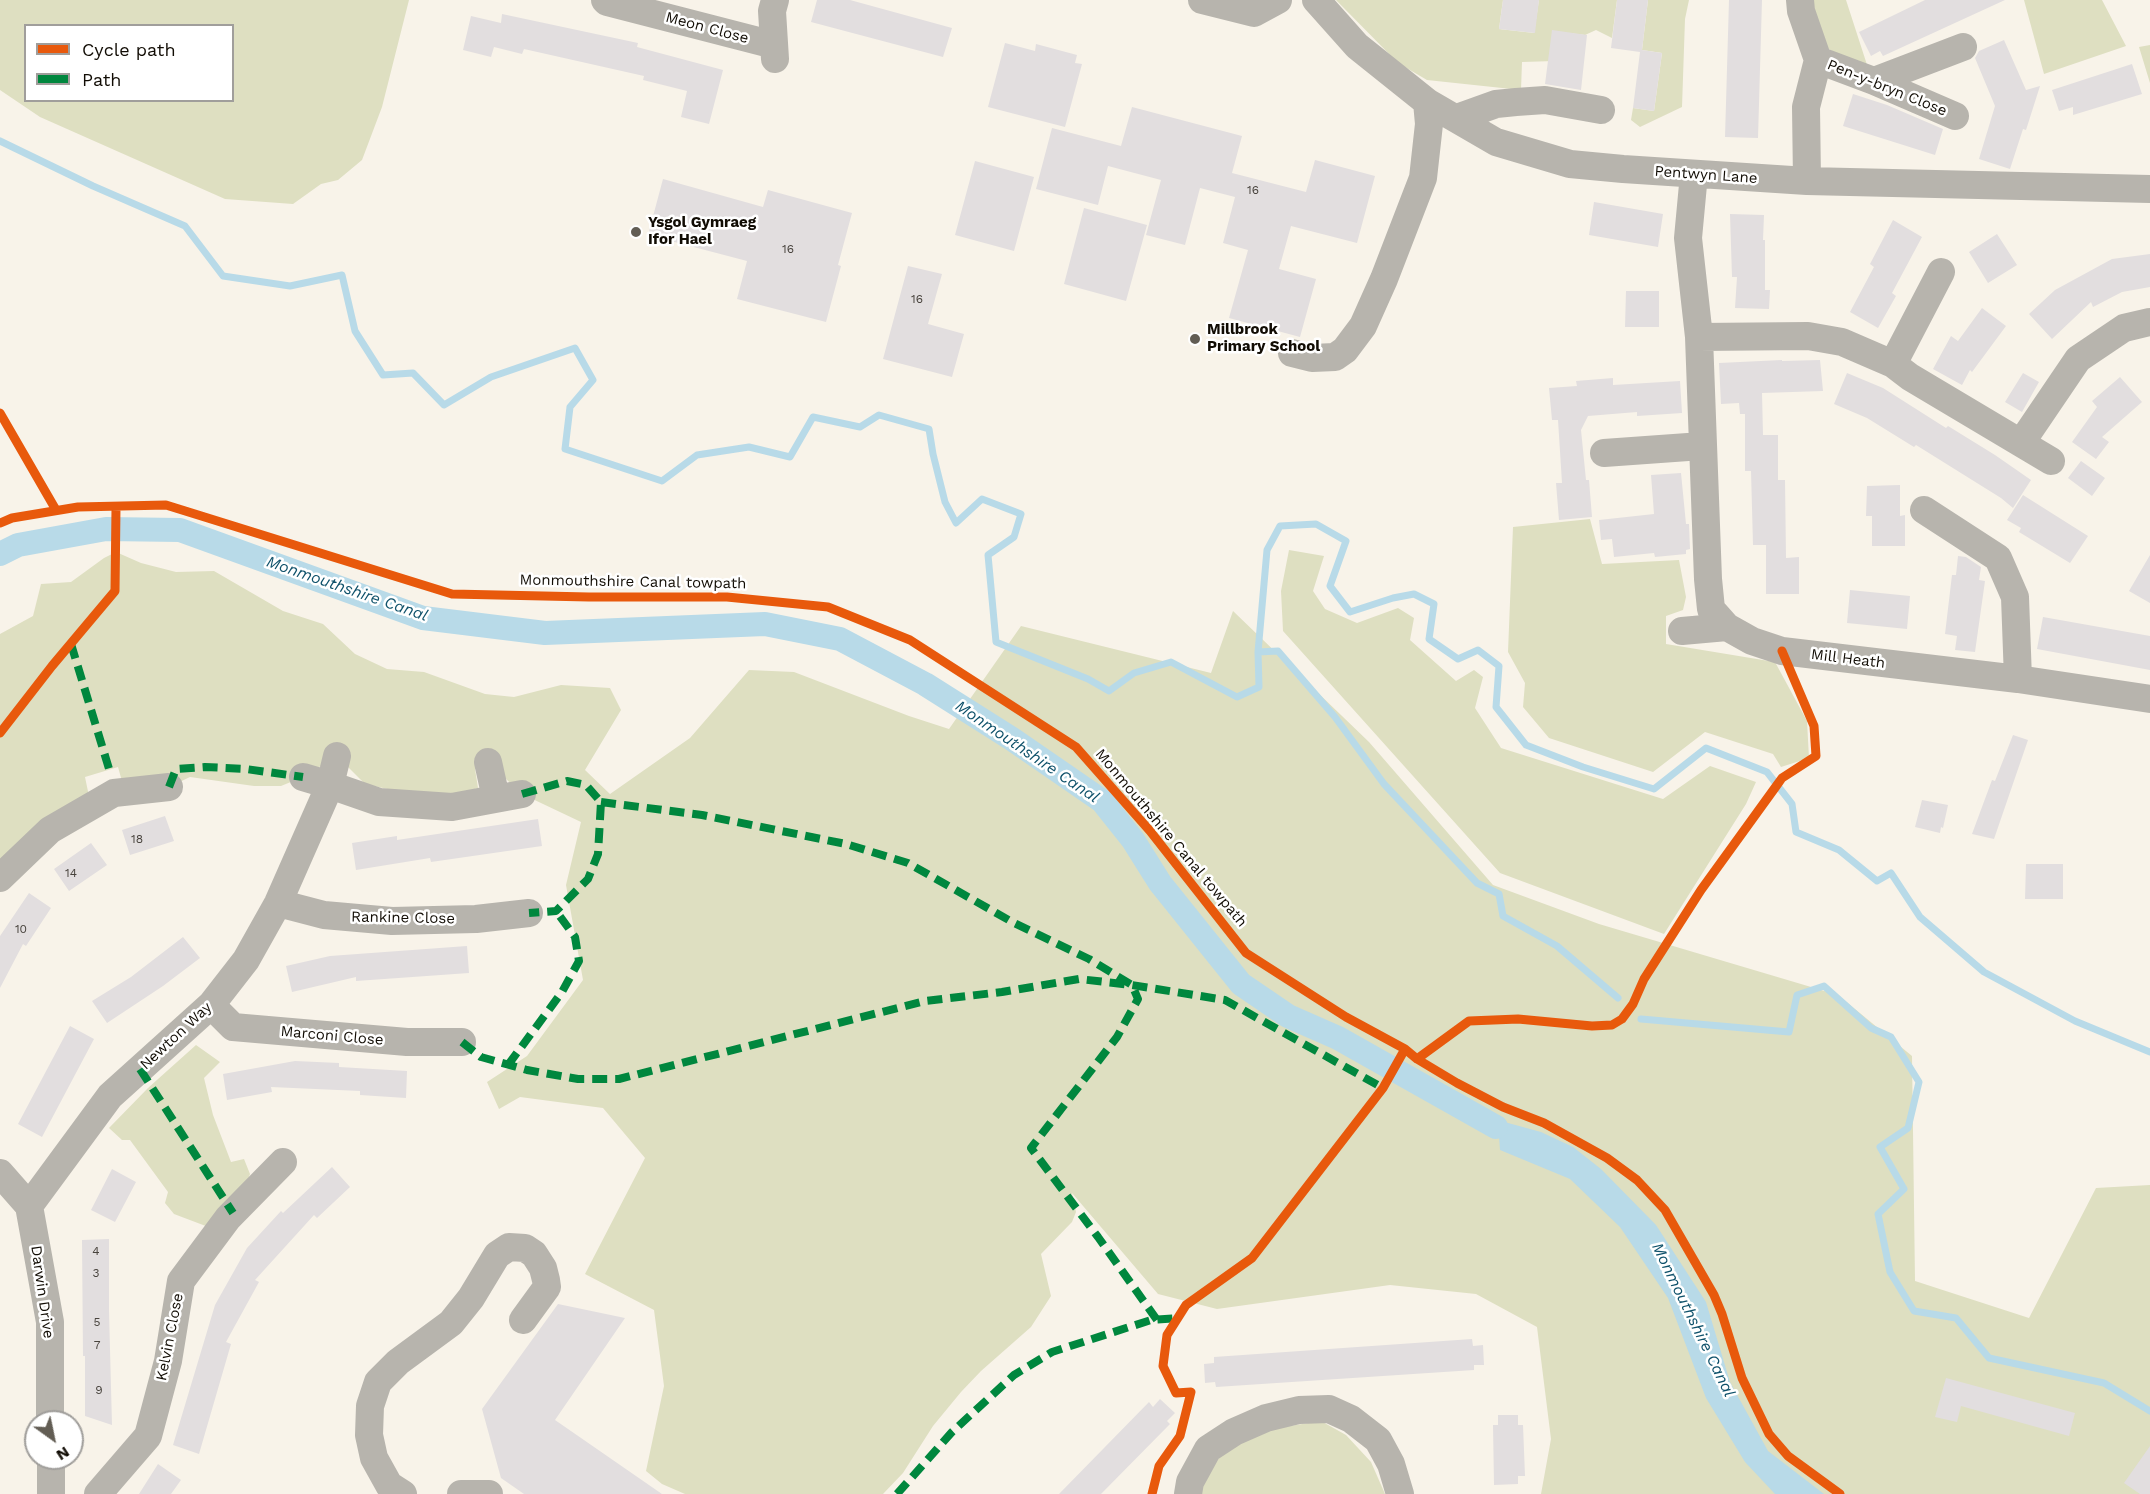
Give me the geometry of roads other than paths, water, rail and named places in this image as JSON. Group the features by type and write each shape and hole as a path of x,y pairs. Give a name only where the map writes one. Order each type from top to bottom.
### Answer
{"street":[{"name":"Meon Close","path":"605,0 775,52 772,11 775,0"},
{"path":"1202,0 1254,13 1278,0"},
{"name":"Pentwyn Lane","path":"1316,0 1357,46 1427,102 1496,142 1570,164 1807,181 2150,189"},
{"name":"Pen-y-bryn Close","path":"1800,0 1801,11 1818,60 1806,107 1807,181"},
{"path":"1874,81 1963,47"},
{"name":"Pen-y-bryn Close","path":"1818,60 1955,116"},
{"path":"1457,118 1496,104 1545,100 1601,110"},
{"path":"1292,353 1312,358 1335,357 1345,350 1363,326 1384,279 1423,178 1429,124 1427,102"},
{"name":"Mill Heath","path":"1694,174 1688,238 1699,338 1711,609 1727,627 1752,641 1782,651 2018,679 2150,699"},
{"path":"1893,364 1941,272"},
{"path":"2021,443 2078,359 2124,328 2150,322"},
{"path":"1699,338 1809,336 1842,342 1893,364 1910,377 2051,461"},
{"path":"1604,453 1702,446"},
{"path":"1924,510 1945,537 1998,558 2015,597 2018,679"},
{"path":"1682,631 1727,627"},
{"name":"Newton Way","path":"29,1206 110,1096 211,1005 246,960 278,903 330,785 337,756"},
{"path":"303,777 379,802 452,807 509,796 488,762"},
{"path":"0,878 50,830 112,783 169,787"},
{"name":"Rankine Close","path":"278,903 324,915 392,921 476,919 529,913"},
{"name":"Marconi Close","path":"211,1005 233,1027 407,1042 462,1042"},
{"name":"Kelvin Close","path":"98,1494 147,1436 168,1361 181,1281 228,1218 283,1162"},
{"path":"0,1173 29,1206"},
{"name":"Darwin Drive","path":"29,1206 50,1322 50,1410"},
{"path":"403,1494 389,1485 374,1458 369,1435 370,1406 378,1382 398,1362 452,1323 471,1298 497,1255 509,1247 525,1248 534,1254 543,1268 546,1280 547,1287 523,1320"},
{"path":"1188,1494 1190,1482 1208,1449 1233,1432 1266,1418 1299,1410 1329,1409 1351,1419 1378,1440 1391,1464 1400,1494"},
{"path":"51,1470 51,1494"},
{"path":"461,1494 489,1494"}],"water":[{"path":"1468,1112 1541,1132 1573,1147 1601,1169 1656,1225 1706,1302 1730,1382 1768,1451 1824,1494 1775,1494 1745,1462 1706,1398 1668,1298 1620,1227 1570,1179 1500,1150 1499,1136"}],"waterway":[{"path":"0,141 93,186 185,226 223,276 290,286 342,275 355,331 383,375 413,373 444,405 491,377 575,348 593,380 570,407 565,449 662,481 697,455 749,447 790,457 813,417 860,427 879,415 929,429 945,502 956,523 982,499 1021,514 1014,537 988,555 996,642 1088,679 1109,691 1134,673 1171,662 1237,697 1259,687 1258,652 1278,651 1335,717 1384,784 1477,883 1499,894 1503,916 1557,946 1618,998"},
{"path":"1258,652 1267,550 1280,526 1316,524 1346,541 1330,586 1350,612 1393,598 1414,594 1434,604 1429,639 1458,659 1478,650 1499,666 1496,707 1526,745 1583,767 1654,789 1706,748 1767,772 1792,804 1796,832 1839,850 1877,881 1891,873 1920,917 1984,972 2075,1021 2150,1052"},
{"name":"Monmouthshire Canal","path":"0,554 18,545 106,529 180,530 423,618 545,633 765,624 840,639 925,684 1012,739 1102,801 1133,840 1160,883 1241,984 1288,1016 1338,1038 1496,1127"},
{"path":"1641,1019 1789,1032 1797,995 1824,986 1871,1028 1891,1037 1919,1082 1908,1128 1880,1147 1904,1189 1878,1214 1890,1272 1914,1311 1956,1318 1989,1358 2104,1383 2150,1411"}],"place":[{"name":"Ysgol Gymraeg Ifor Hael","path":"636,232"},
{"name":"Millbrook Primary School","path":"1195,339"}]}
